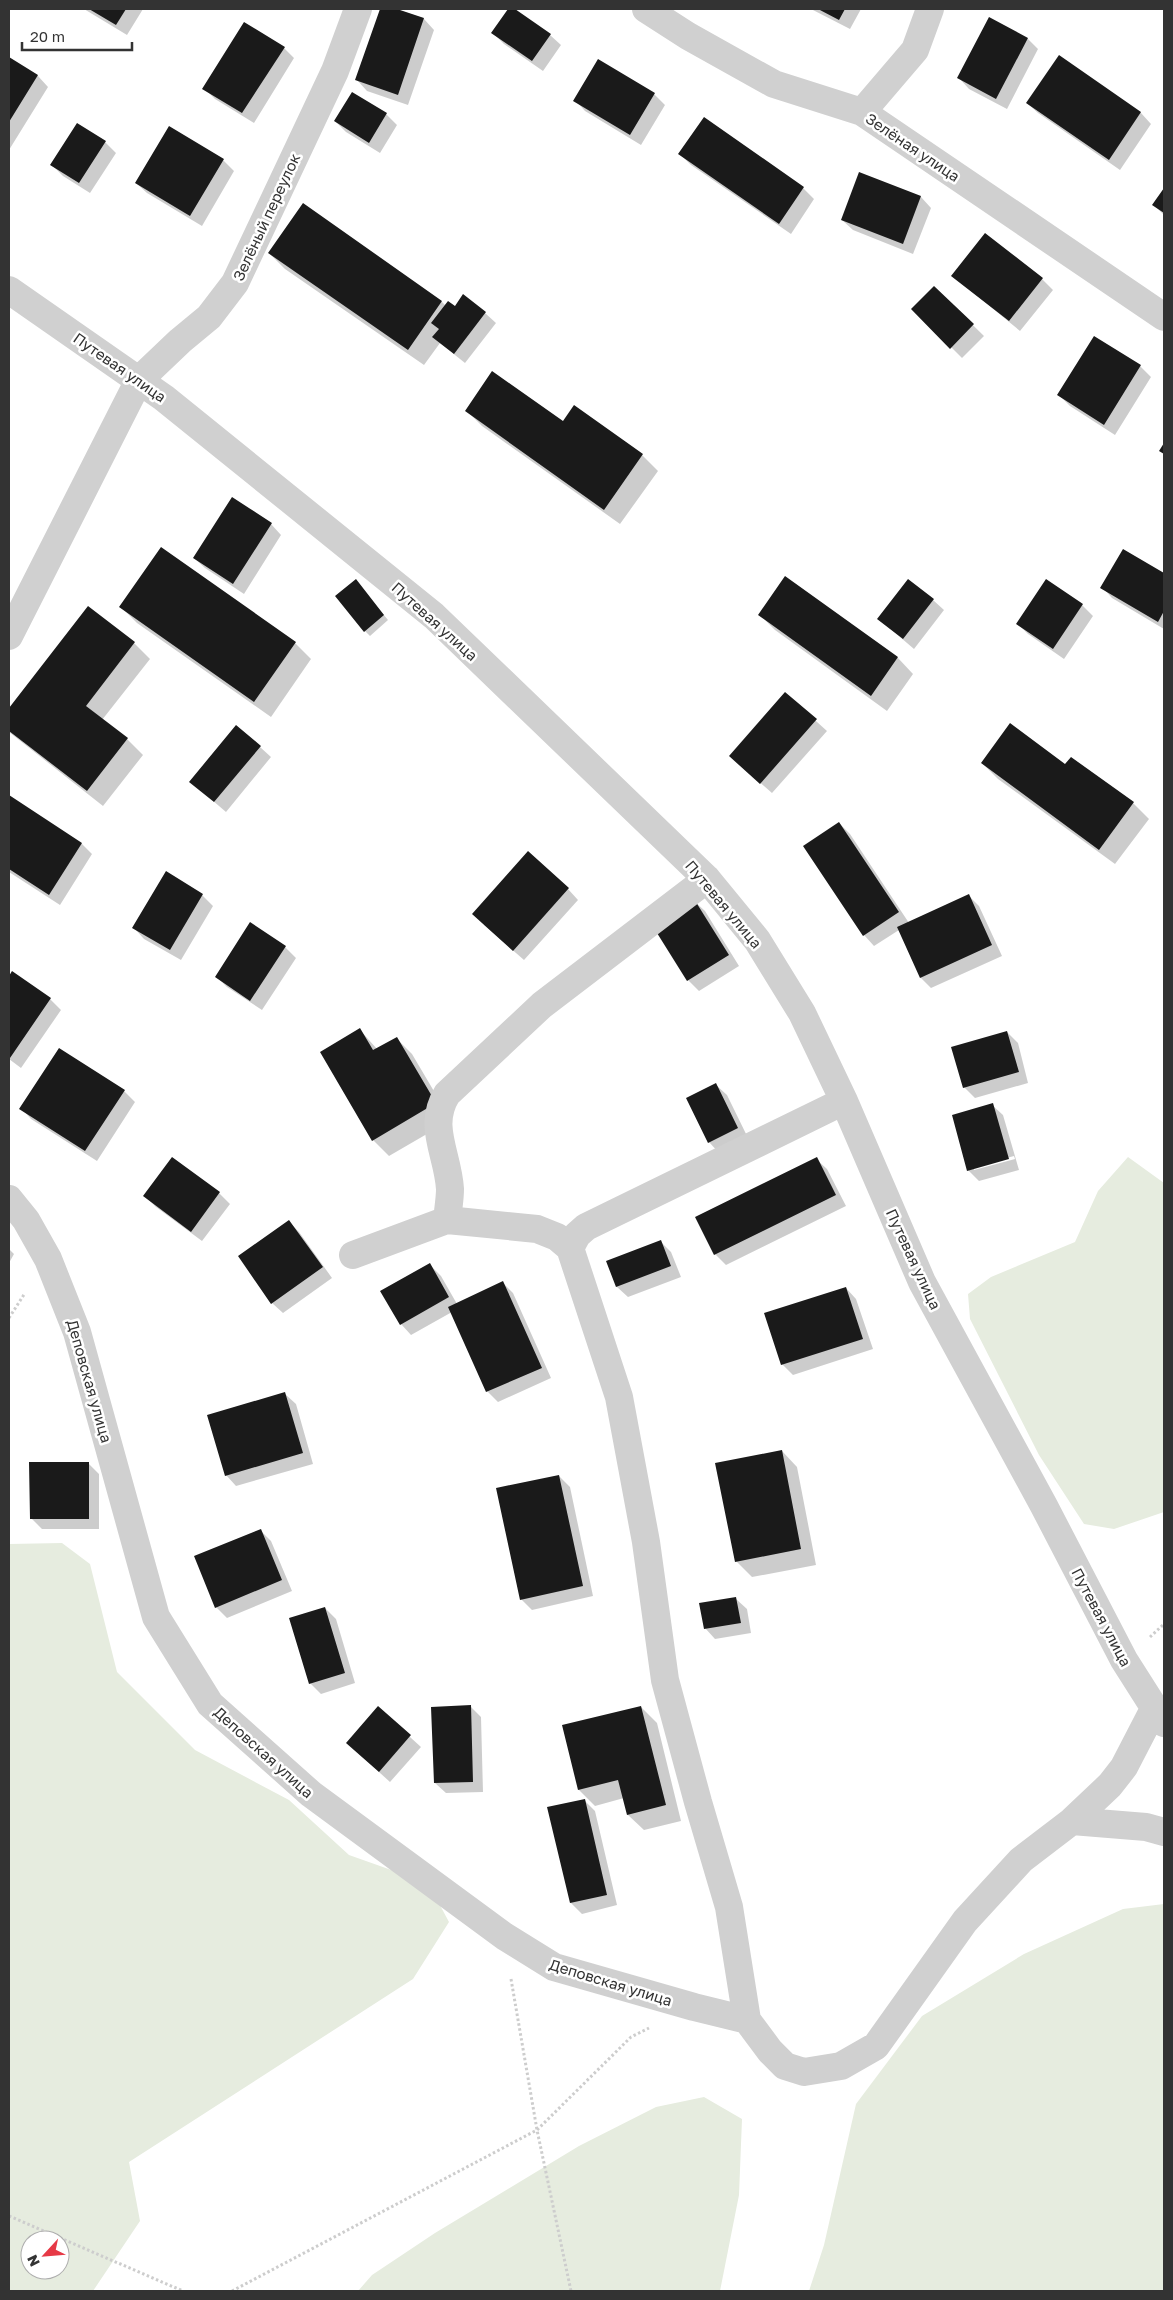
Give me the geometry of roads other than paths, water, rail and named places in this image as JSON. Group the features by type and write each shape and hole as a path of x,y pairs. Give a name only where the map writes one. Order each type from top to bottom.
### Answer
{"street":[{"name":"Зелёный переулок","path":"9,636 139,380 180,341 209,318 235,283 335,71 358,9"},
{"name":"Зелёная улица","path":"646,9 688,36 774,84 862,112 1164,317"},
{"path":"862,112 915,50 930,9"},
{"name":"Путевая улица","path":"9,290 172,404 434,616 707,879 757,940 797,1005 844,1101 922,1282 1044,1506 1124,1660 1159,1716"},
{"path":"447,1220 450,1189 437,1118 440,1104 447,1094 542,1005 707,879"},
{"path":"570,1248 577,1235 586,1227 844,1101"},
{"name":"Деповская улица","path":"9,1199 26,1220 48,1259 77,1332 156,1617 210,1704 311,1794 504,1936 554,1967 747,2020"},
{"path":"353,1255 447,1220 537,1229 557,1237 570,1248 619,1397 646,1542 665,1680 729,1907 747,2020 770,2052 784,2066 804,2072 841,2066 876,2046 965,1921 1021,1860 1072,1821 1110,1784 1159,1716"},
{"path":"1072,1821 1146,1827 1164,1832"}]}
